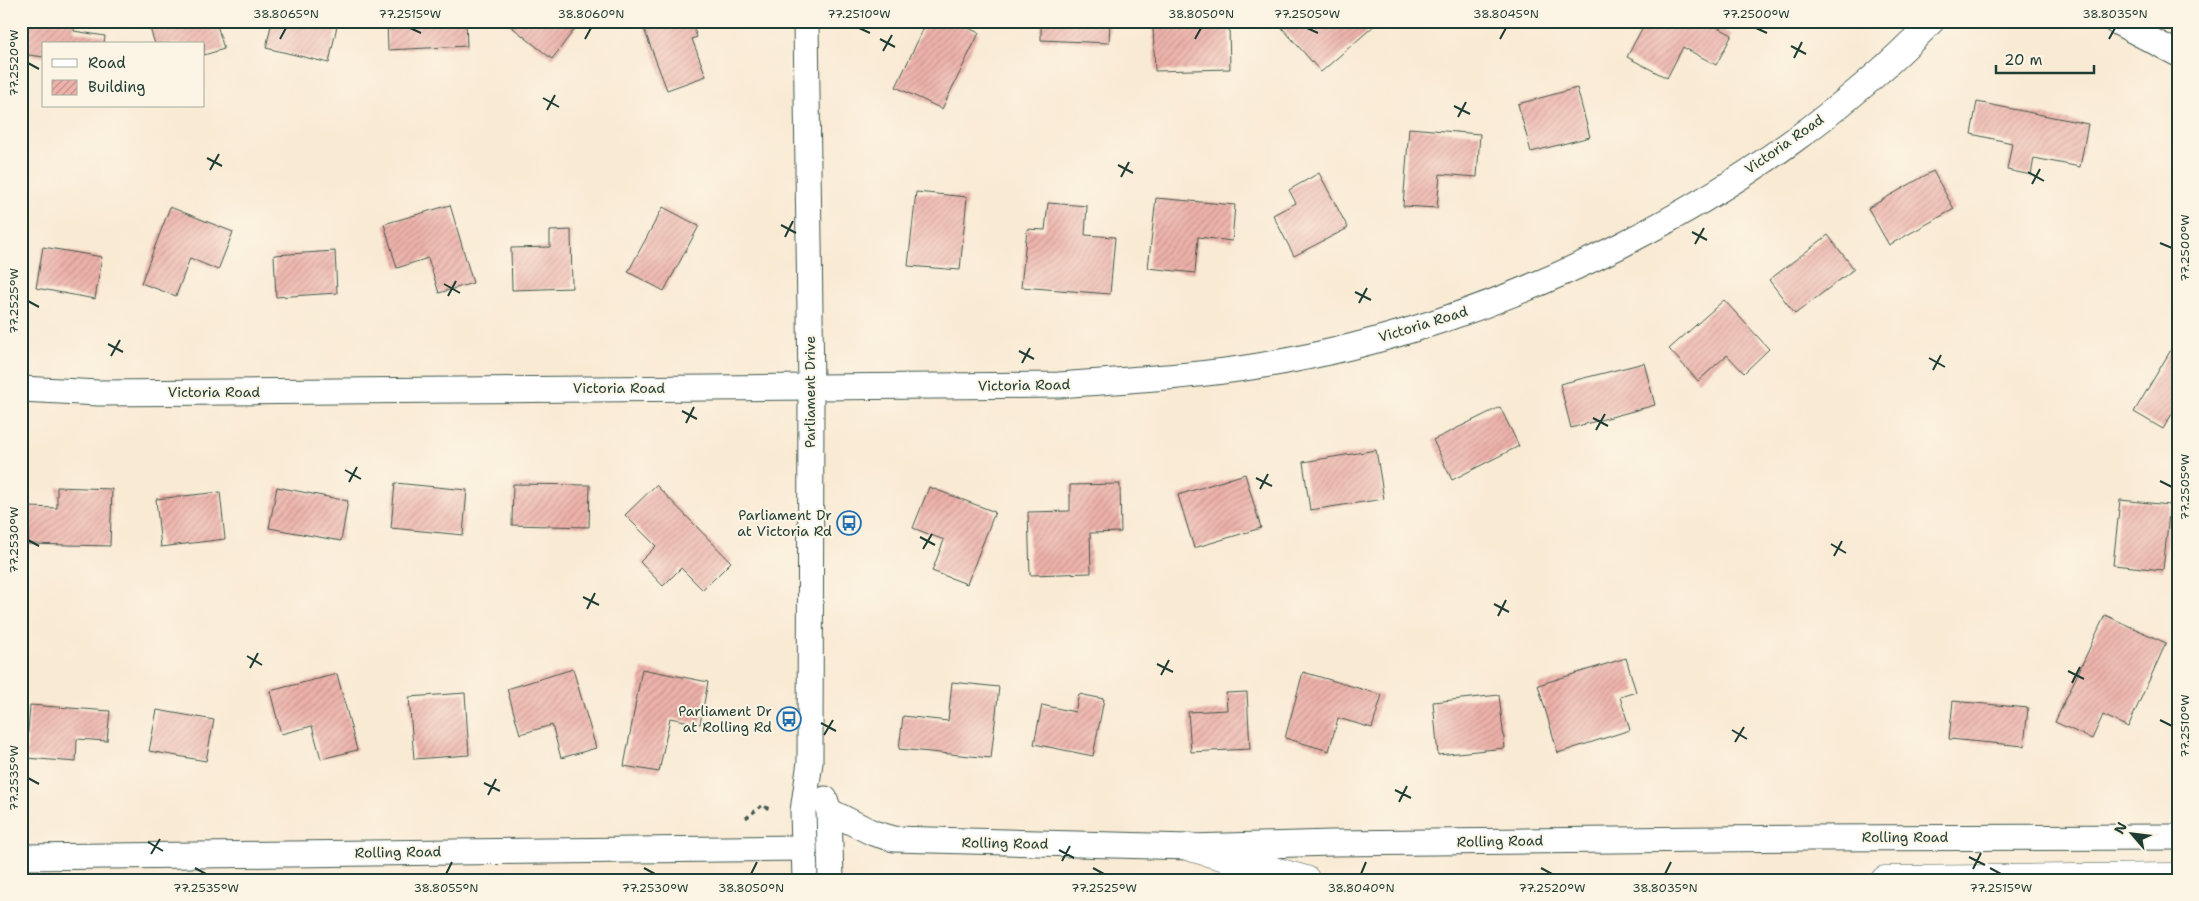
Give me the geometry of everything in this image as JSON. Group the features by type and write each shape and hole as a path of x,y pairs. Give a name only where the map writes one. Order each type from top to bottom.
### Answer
{"main road":[{"path":"1190,847 1306,880"},
{"path":"1885,880 2178,877"}],"street":[{"name":"Parliament Drive","path":"805,880 803,811 810,762 811,387 806,21"},
{"name":"Victoria Road","path":"21,389 108,392 1059,385 1186,376 1259,366 1333,350 1412,329 1478,306 1559,274 1636,236 1706,197 1779,150 1844,102 1906,48 1932,21"},
{"path":"2115,21 2178,54"},
{"name":"Parliament Drive","path":"810,762 829,811 831,880"},
{"name":"Rolling Road","path":"829,811 873,833 894,839 1190,847 1332,843 1808,838 2178,837"},
{"name":"Rolling Road","path":"21,857 804,848"}],"building":[{"path":"25,21 75,21 74,31 105,36 104,42 42,42 42,57 21,54"},
{"path":"216,21 224,49 205,55 205,42 154,42 148,22"},
{"path":"272,21 338,21 329,63 266,48"},
{"path":"387,21 466,21 467,46 388,50"},
{"path":"511,21 581,21 552,59 508,24"},
{"path":"641,21 691,21 697,37 692,39 706,76 667,90"},
{"path":"927,21 954,21 979,33 942,109 896,87"},
{"path":"1041,21 1110,21 1109,43 1041,40"},
{"path":"1276,21 1372,21 1375,25 1321,72"},
{"path":"1646,21 1706,21 1732,35 1716,65 1683,47 1667,78 1627,57"},
{"path":"1229,25 1230,69 1155,71 1153,28"},
{"path":"1577,88 1590,137 1531,152 1518,104"},
{"path":"1977,102 2088,124 2080,167 2034,158 2031,175 2007,170 2012,143 1971,134"},
{"path":"1409,128 1480,134 1477,177 1440,174 1437,208 1403,206"},
{"path":"1933,171 1954,209 1889,245 1868,208"},
{"path":"1319,173 1348,228 1294,256 1273,215 1296,203 1289,190"},
{"path":"916,192 967,197 960,270 908,266"},
{"path":"1156,198 1235,205 1232,241 1198,237 1195,273 1148,268"},
{"path":"1048,203 1087,206 1085,235 1115,237 1110,294 1021,287 1027,229 1045,230"},
{"path":"450,205 473,283 439,293 428,258 397,268 384,224"},
{"path":"170,207 233,232 218,270 190,258 176,296 141,283"},
{"path":"663,207 699,226 664,291 628,272"},
{"path":"571,230 572,288 512,290 511,248 550,247 550,231"},
{"path":"1828,235 1854,269 1795,314 1769,280"},
{"path":"43,247 102,257 95,299 36,288"},
{"path":"335,251 337,293 276,297 274,255"},
{"path":"1724,300 1769,349 1744,373 1727,355 1698,381 1669,349"},
{"path":"2175,343 2178,345 2178,404 2163,429 2134,412"},
{"path":"1644,363 1655,405 1571,428 1560,384"},
{"path":"1500,407 1519,446 1452,480 1433,440"},
{"path":"1376,450 1384,499 1310,510 1303,462"},
{"path":"1245,474 1261,528 1194,548 1178,495"},
{"path":"395,483 467,490 463,535 391,528"},
{"path":"513,484 590,485 589,527 512,525"},
{"path":"1120,484 1121,532 1090,533 1091,573 1030,575 1028,512 1070,511 1070,485"},
{"path":"656,485 731,562 703,590 681,568 663,586 640,562 656,546 625,515"},
{"path":"57,487 112,489 110,546 28,544 29,507 57,508"},
{"path":"277,487 348,501 341,541 269,528"},
{"path":"929,487 995,512 967,584 932,571 944,540 913,528"},
{"path":"220,492 225,539 161,547 156,499"},
{"path":"2120,500 2170,505 2163,570 2113,565"},
{"path":"2105,615 2166,643 2128,727 2103,715 2092,739 2055,722"},
{"path":"1626,658 1636,692 1620,697 1630,730 1558,753 1538,685"},
{"path":"573,669 596,748 561,758 552,725 520,734 507,689"},
{"path":"642,669 708,682 700,724 670,718 659,772 624,766"},
{"path":"1303,672 1382,695 1372,728 1338,718 1329,751 1285,738"},
{"path":"337,674 357,750 321,759 312,726 281,734 270,691"},
{"path":"952,682 999,687 991,758 899,749 903,716 948,721"},
{"path":"1247,692 1250,749 1191,752 1188,712 1227,710 1226,693"},
{"path":"465,693 469,755 414,759 409,697"},
{"path":"1079,694 1104,699 1093,756 1034,744 1042,705 1075,712"},
{"path":"1499,695 1505,748 1438,755 1433,702"},
{"path":"1953,701 2028,708 2024,746 1949,739"},
{"path":"30,705 110,711 107,741 77,739 76,762 26,758"},
{"path":"157,710 214,720 206,761 149,751"}],"place":[{"name":"Parliament Dr at Victoria Rd","path":"849,523"},
{"name":"Parliament Dr at Rolling Rd","path":"789,719"}]}
